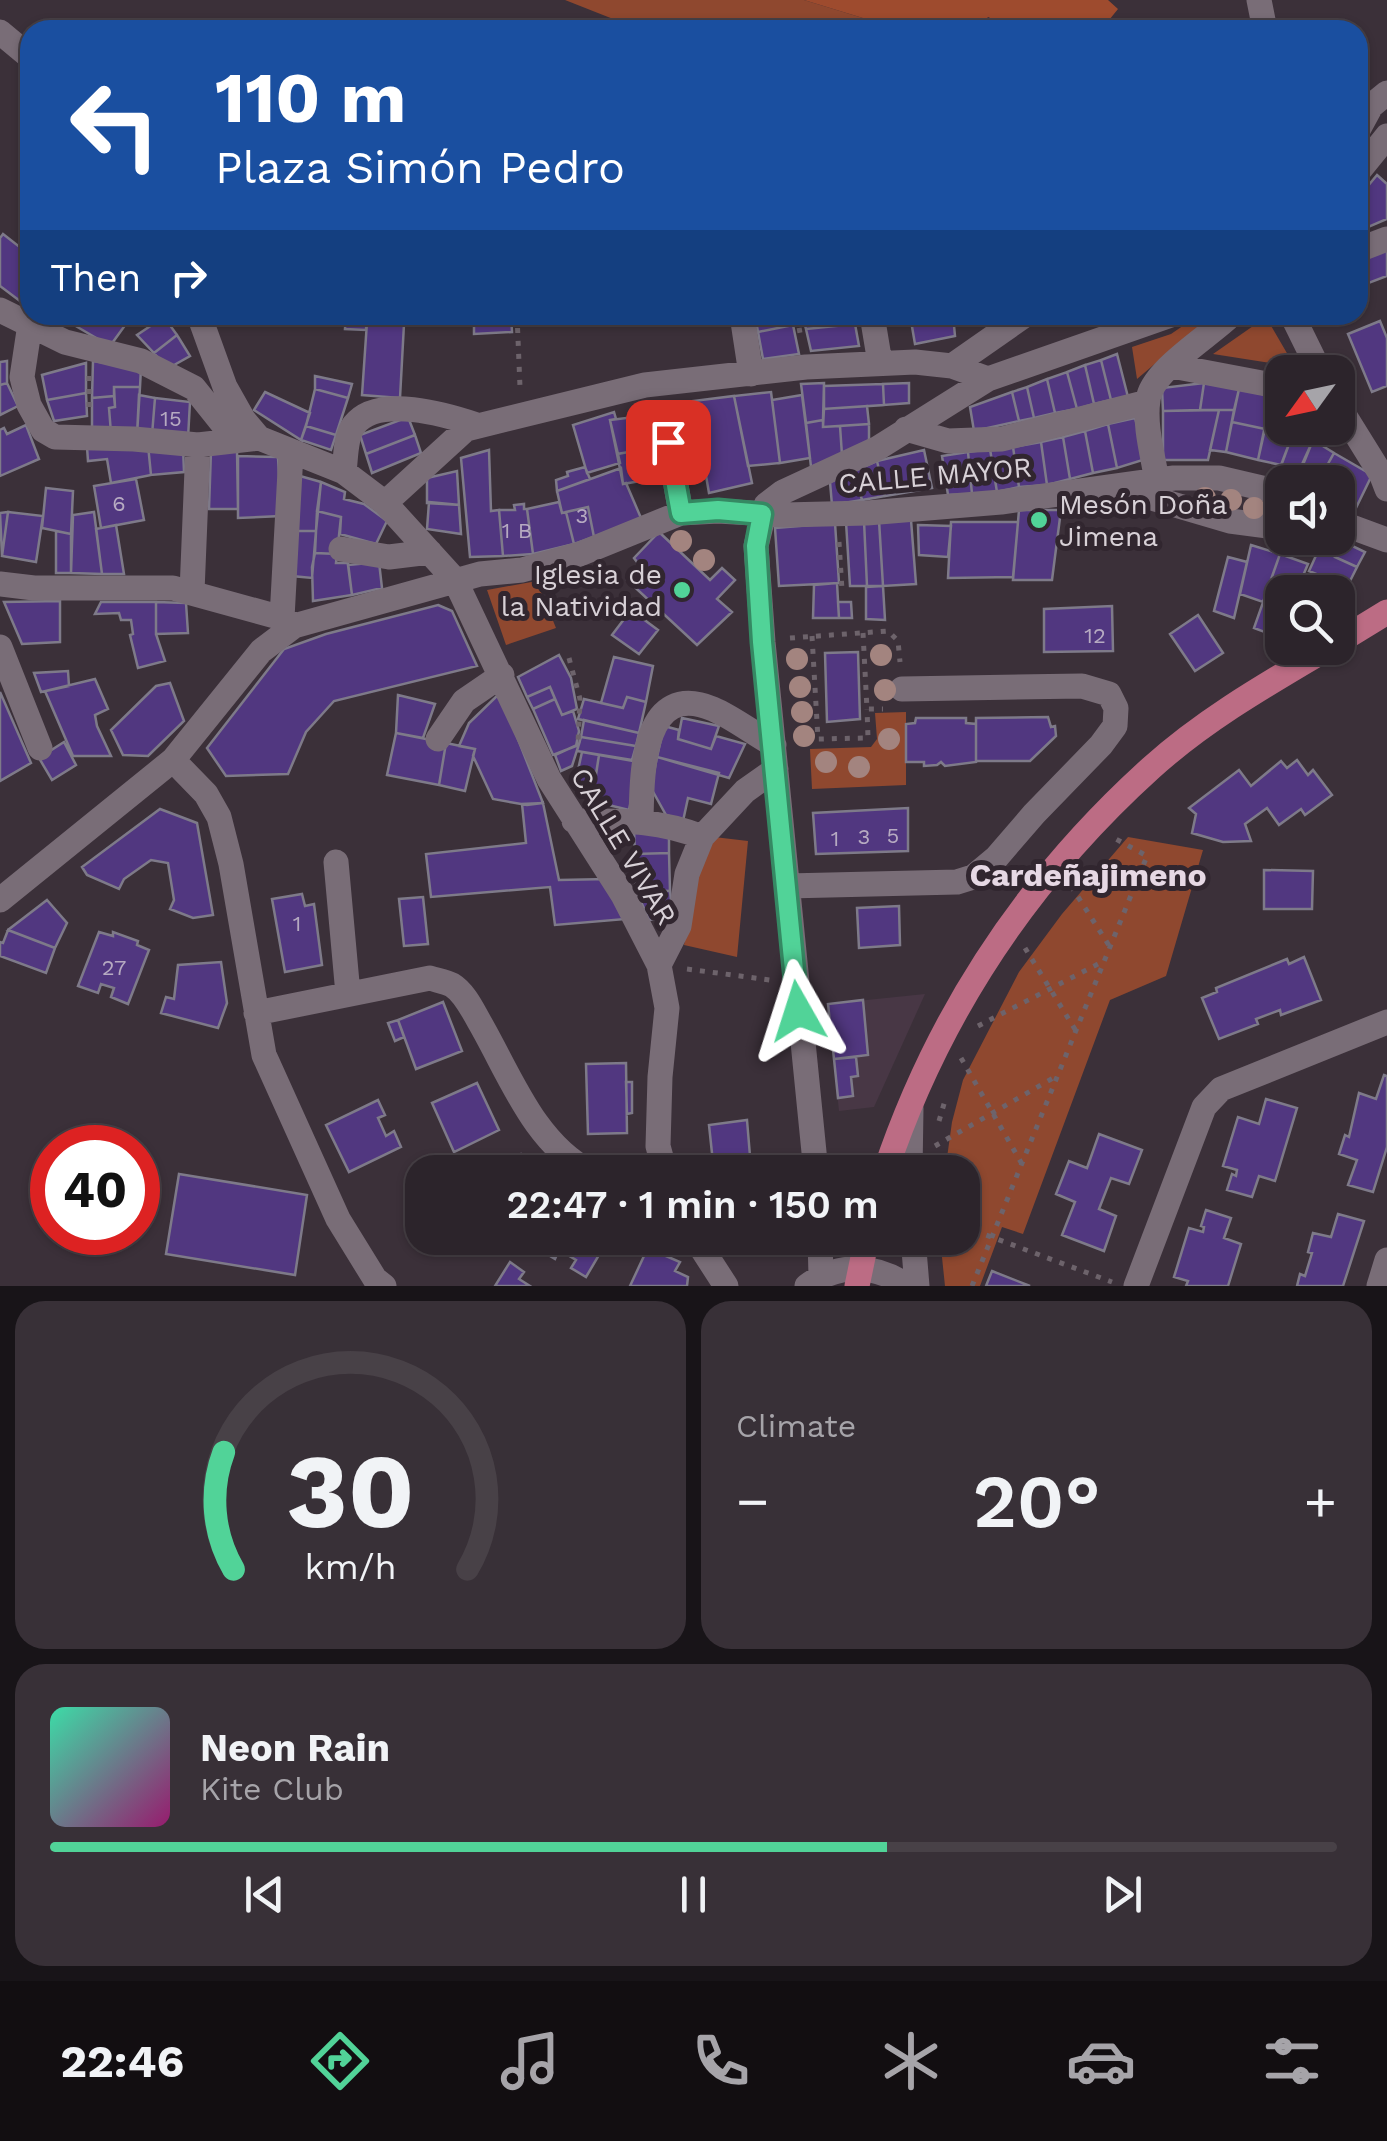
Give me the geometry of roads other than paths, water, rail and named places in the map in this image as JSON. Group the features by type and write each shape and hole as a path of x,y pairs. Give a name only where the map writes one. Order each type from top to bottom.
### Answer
{"main road":[{"path":"1355,632 1387,612"},
{"path":"892,1155 953,1016 1000,935 1070,851 1151,768 1202,727 1301,665"}],"street":[{"path":"0,32 20,49"},
{"path":"1368,112 1387,93"},
{"path":"1368,160 1387,136"},
{"path":"30,325 22,377 28,404 43,430 54,437 198,445 259,438"},
{"name":"CALLE VIVAR","path":"32,325 89,350 142,361 194,388 226,428 344,472 384,503 455,580 549,778 623,895 659,965 667,1008 660,1076 660,1155"},
{"path":"203,325 225,387 259,438"},
{"path":"744,325 751,374"},
{"path":"874,325 880,363"},
{"path":"952,366 1011,325"},
{"path":"814,1155 762,642 756,546 762,514 766,504 783,492 878,448 988,379 1142,325"},
{"path":"1157,480 1147,402 1156,381 1219,325"},
{"path":"1297,325 1312,355"},
{"path":"384,503 466,429 645,385 880,363 952,366 988,379"},
{"path":"1172,366 1265,384"},
{"path":"906,429 948,441 1002,439 1147,402"},
{"path":"344,472 350,430 364,418 382,412 415,410 477,425"},
{"path":"1355,433 1387,489"},
{"path":"668,442 681,513"},
{"path":"192,592 198,445"},
{"path":"0,900 173,760 288,622 291,453"},
{"name":"CALLE MAYOR","path":"288,622 480,574 522,570 580,554 681,513 718,510 838,514 1001,502 1157,480 1219,478 1265,490"},
{"name":"CALLE MAYOR","path":"1111,487 1265,528"},
{"path":"1355,528 1387,540"},
{"path":"341,550 390,558 430,552"},
{"path":"0,584 34,588 173,588 288,622"},
{"path":"0,648 40,748"},
{"path":"438,739 464,701 502,675"},
{"path":"787,886 957,882 973,877 998,857 1115,726 1116,708 1109,694 1082,686 902,690"},
{"path":"641,820 647,749 652,727 664,710 685,704 713,709 775,757"},
{"path":"659,965 678,926 687,874 702,837 775,757"},
{"path":"173,760 206,794 219,818 231,864 264,1055 338,1219 375,1279 384,1286"},
{"path":"574,821 641,820 670,824 702,837"},
{"path":"336,862 348,994"},
{"path":"256,1014 430,978 454,986 469,1004 515,1090 564,1155"},
{"path":"1136,1286 1204,1106 1221,1088 1387,1022"},
{"path":"910,1155 912,1103"},
{"path":"706,1255 726,1286"},
{"path":"814,1281 818,1255"},
{"path":"914,1255 917,1286"},
{"path":"1379,1286 1387,1260"},
{"path":"814,1281 842,1268 859,1277 892,1276 908,1286"}],"place":[{"name":"Mesón Doña Jimena","path":"1039,520"},
{"name":"Iglesia de la Natividad","path":"682,590"}],"district":[{"name":"Cardeñajimeno","path":"1088,875"}]}
